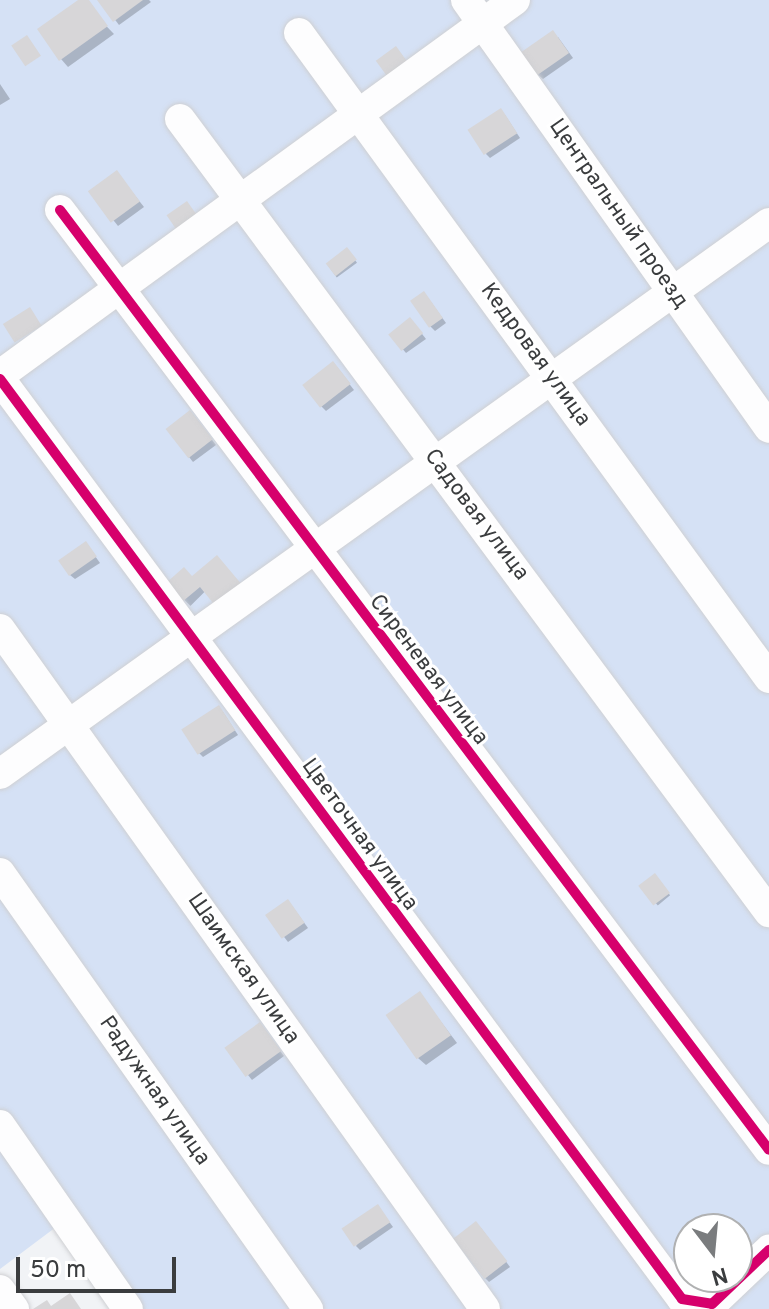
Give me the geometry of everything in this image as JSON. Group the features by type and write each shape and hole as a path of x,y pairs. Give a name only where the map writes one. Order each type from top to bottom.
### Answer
{"street":[{"path":"0,377 241,203 359,113 475,12 515,0"},
{"name":"Центральный проезд","path":"475,12 769,428"},
{"name":"Кедровая улица","path":"299,33 769,678"},
{"name":"Садовая улица","path":"180,119 769,912"},
{"name":"Сиреневая улица","path":"60,210 311,548 769,1150"},
{"path":"0,774 188,634 674,294 769,223"},
{"name":"Цветочная улица","path":"0,377 682,1299 712,1304 769,1250"},
{"name":"Шаимская улица","path":"0,629 485,1309"},
{"name":"Радужная улица","path":"0,873 308,1309"},
{"path":"0,1125 128,1309"},
{"path":"0,1290 14,1309"}],"shaded area":[{"path":"0,0 769,0 769,1309 114,1309 60,1224 0,1269"}],"building":[{"path":"78,0 89,0 108,26 59,61 37,29"},
{"path":"97,0 143,0 113,22"},
{"path":"553,30 569,53 537,75 521,52"},
{"path":"27,35 41,56 25,66 11,46"},
{"path":"396,46 410,65 390,80 376,61"},
{"path":"501,108 517,133 484,155 467,130"},
{"path":"117,170 140,202 111,223 88,191"},
{"path":"187,201 198,217 177,231 167,215"},
{"path":"347,247 357,260 336,276 326,264"},
{"path":"424,291 443,318 429,328 410,301"},
{"path":"30,307 42,326 15,343 3,324"},
{"path":"410,317 423,333 401,351 388,335"},
{"path":"333,361 351,384 320,408 302,385"},
{"path":"190,410 213,439 188,458 166,429"},
{"path":"86,541 97,557 69,576 58,561"},
{"path":"217,555 243,586 217,608 200,587 182,602 166,583 184,567 192,576"},
{"path":"219,705 235,730 198,755 181,730"},
{"path":"655,873 670,893 653,906 638,886"},
{"path":"288,899 305,923 282,939 265,915"},
{"path":"420,991 451,1035 417,1059 386,1015"},
{"path":"260,1022 281,1051 246,1077 224,1048"},
{"path":"378,1204 390,1222 354,1247 342,1229"},
{"path":"476,1221 507,1261 485,1279 453,1239"},
{"path":"70,1293 81,1309 33,1309 47,1300 51,1306"}],"cycle path":[{"path":"60,210 769,1150"},
{"path":"0,379 682,1299 712,1304 769,1250"}]}
